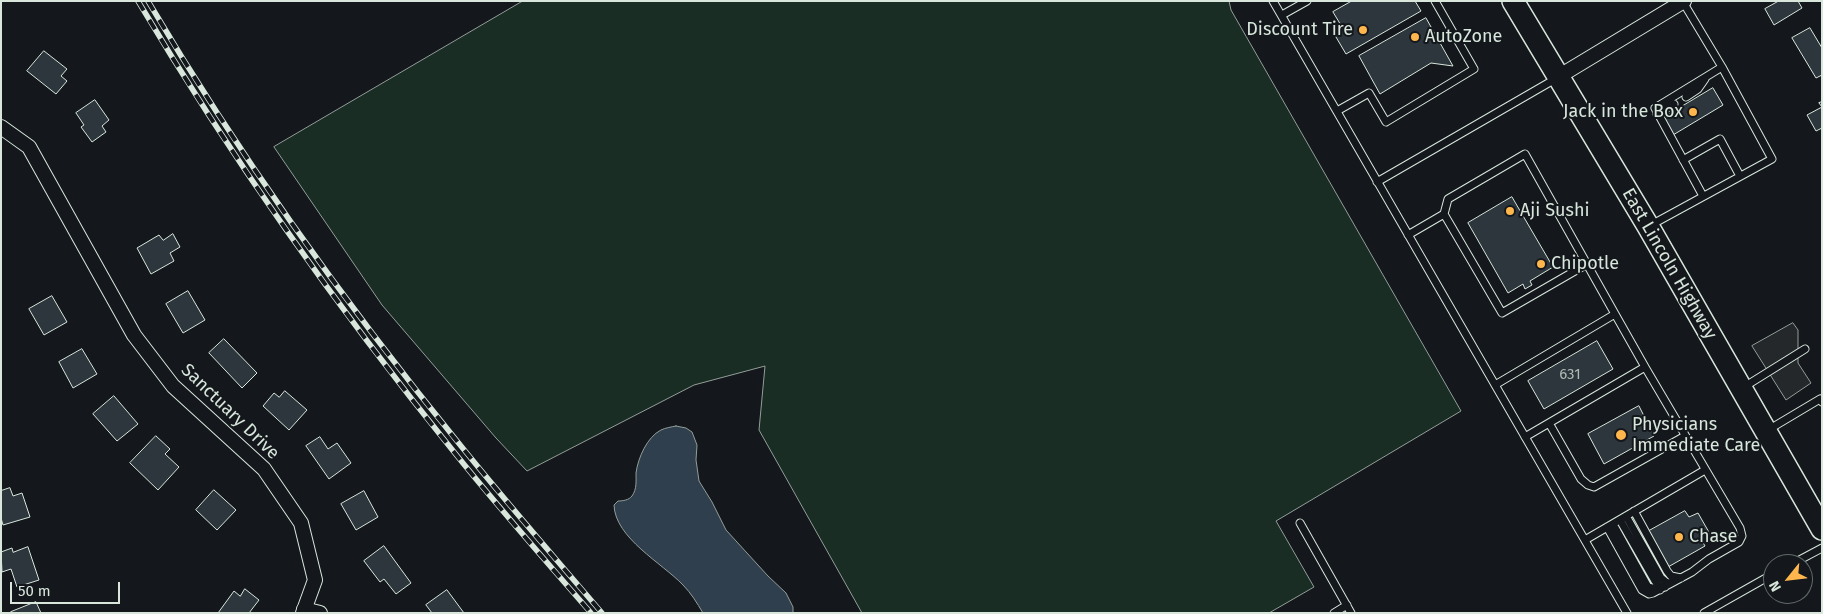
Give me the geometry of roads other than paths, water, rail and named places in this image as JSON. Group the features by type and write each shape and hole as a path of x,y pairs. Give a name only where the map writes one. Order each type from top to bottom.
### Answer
{"main road":[{"name":"East Lincoln Highway","path":"1513,1 1648,226 1822,529"}],"street":[{"path":"1558,77 1684,2"},
{"name":"Sanctuary Drive","path":"1,127 29,147 134,335 173,386 264,469 301,523 315,580 303,611"},
{"path":"303,611 320,613"}],"lane":[{"path":"1273,1 1627,613"},
{"path":"1282,16 1307,1"},
{"path":"1337,112 1369,93 1386,122 1474,69 1435,1"},
{"path":"1648,226 1772,159 1684,2"},
{"path":"1703,196 1654,108 1722,67"},
{"path":"1686,97 1698,89 1706,76"},
{"path":"1378,182 1558,77"},
{"path":"1657,114 1674,104"},
{"path":"1683,160 1720,139 1740,176"},
{"path":"1408,235 1444,214 1448,199 1525,154 1645,367 1740,528 1742,536 1738,542 1709,559 1692,572 1653,594 1649,594 1642,590 1616,522"},
{"path":"1444,214 1502,313 1587,264"},
{"path":"1495,384 1616,314"},
{"path":"1741,388 1805,349"},
{"path":"1525,437 1645,367"},
{"path":"1766,431 1820,399 1822,402"},
{"path":"1549,423 1581,480 1594,487 1685,436"},
{"path":"1585,540 1705,470"},
{"path":"1634,511 1667,571 1671,576 1681,578"},
{"path":"1616,522 1661,578 1667,583 1674,582"},
{"path":"1616,522 1655,581 1662,588"},
{"path":"1300,523 1351,613"},
{"path":"1811,554 1822,548"},
{"path":"1704,613 1763,580"},
{"path":"1334,613 1347,605"}],"water":[{"path":"676,426 686,428 692,432 697,445 696,460 699,481 726,530 786,593 793,607 793,613 703,613 683,585 641,549 622,528 616,517 614,505 618,501 629,498 634,493 636,473 644,448 656,433"}],"railway":[{"path":"138,1 249,176 328,289 454,452 591,613"},
{"path":"148,1 257,173 336,285 461,446 602,613"}],"place":[{"name":"Discount Tire","path":"1363,30"},
{"name":"AutoZone","path":"1415,37"},
{"name":"Jack in the Box","path":"1693,112"},
{"name":"Aji Sushi","path":"1510,211"},
{"name":"Chipotle","path":"1541,264"},
{"name":"Physicians Immediate Care","path":"1621,435"},
{"name":"Chase","path":"1679,537"}]}
